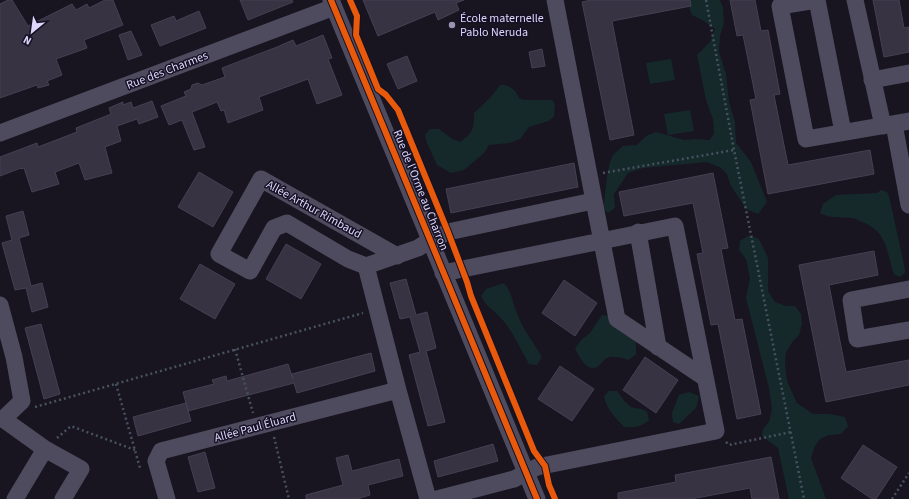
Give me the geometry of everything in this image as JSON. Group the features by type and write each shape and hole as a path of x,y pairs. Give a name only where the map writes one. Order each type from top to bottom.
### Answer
{"street":[{"path":"555,0 617,319 706,378"},
{"path":"843,132 817,0 780,6 806,139 895,123"},
{"path":"855,0 872,80 895,123 909,205"},
{"name":"Rue des Charmes","path":"0,133 332,4"},
{"name":"Rue de l'Orme au Charron","path":"332,4 537,499"},
{"path":"872,80 909,73"},
{"name":"Allée Arthur Rimbaud","path":"366,266 348,259 287,223 274,228 250,271 219,254 261,179 397,256"},
{"path":"428,499 366,266 418,248 448,232 593,201"},
{"path":"437,499 514,479 537,467 716,431 675,226 638,232 444,273"},
{"path":"638,232 658,347"},
{"path":"909,289 851,300 857,339 909,330"},
{"path":"0,305 14,356 22,401 2,420 44,449 81,470 63,499"},
{"name":"Allée Paul Éluard","path":"167,499 156,461 161,451 398,390"},
{"path":"15,499 44,449"}],"path":[{"path":"706,0 734,150 804,499"},
{"path":"588,175 734,150"},
{"path":"22,401 34,407 377,309"},
{"path":"236,349 289,499"},
{"path":"116,384 141,471"},
{"path":"44,449 71,426 135,450"},
{"path":"716,431 728,445 791,432"},
{"path":"892,499 909,473"}],"green space":[{"path":"686,0 720,0 723,8 724,23 720,36 719,52 726,74 729,102 735,122 736,143 751,162 767,202 758,214 746,209 730,184 727,174 721,168 707,162 643,168 628,173 614,194 615,208 608,213 603,208 608,168 613,156 623,146 637,145 646,136 656,132 684,140 709,140 714,134 713,119 706,100 697,55 710,42 715,29 692,15"},
{"path":"671,59 675,80 650,84 646,63"},
{"path":"500,85 512,88 519,98 524,100 552,100 555,104 554,116 549,121 529,127 520,139 509,143 489,145 484,153 464,170 451,173 437,165 425,135 430,129 439,129 452,139 460,142 468,136 472,130 474,113 492,96"},
{"path":"690,110 694,131 668,135 664,114"},
{"path":"881,190 887,192 889,196 905,269 905,273 900,277 894,274 886,245 879,233 873,228 853,218 833,217 820,213 823,204 836,195 877,193"},
{"path":"749,235 759,239 768,258 768,291 775,302 786,306 795,306 801,314 802,324 799,335 786,352 785,365 787,381 797,403 813,414 829,414 845,417 848,426 841,434 829,435 820,439 815,446 811,458 826,499 789,499 778,448 762,436 763,429 769,422 772,409 769,388 746,298 750,278 746,259 739,250 740,241"},
{"path":"504,283 511,294 520,321 542,357 537,365 529,364 508,327 487,305 481,296 486,289"},
{"path":"602,315 608,316 631,335 636,343 636,354 629,360 618,357 609,357 600,365 593,368 587,366 581,360 575,349 581,340 590,333"},
{"path":"609,391 617,391 629,405 647,412 649,420 637,426 624,427 612,413 605,401 604,396"},
{"path":"689,392 699,396 696,408 679,424 673,422 672,413 679,395"}],"building":[{"path":"8,0 12,0 28,26 72,4 76,10 87,4 89,8 105,0 113,0 123,25 84,40 87,48 56,59 62,75 47,81 49,85 38,88 37,85 0,98 0,4"},
{"path":"240,0 292,0 293,2 248,20"},
{"path":"363,0 464,0 456,3 459,10 438,20 435,12 378,36"},
{"path":"591,0 690,0 691,6 612,21 634,135 610,140 582,2"},
{"path":"730,0 755,0 761,31 768,30 780,94 774,95 788,165 870,150 874,174 768,194 750,100 756,99 743,35 737,36"},
{"path":"873,0 899,0 904,28 909,27 909,52 884,57"},
{"path":"199,11 206,28 160,46 151,25 174,16 176,21"},
{"path":"131,31 142,55 128,60 119,35"},
{"path":"323,35 332,58 328,59 342,95 317,104 308,79 259,97 263,110 228,123 224,110 221,111 217,102 192,112 205,147 194,150 182,120 169,125 161,106 186,96 184,92 191,89 192,85 198,83 202,85 225,77 222,68 293,40 296,46"},
{"path":"542,49 545,66 532,68 529,52"},
{"path":"407,56 417,81 398,89 387,64"},
{"path":"152,101 158,117 139,124 137,119 117,126 121,141 105,147 112,173 85,180 79,163 55,172 59,184 32,192 24,168 0,176 0,157 37,143 38,147 77,132 76,128 111,114 109,108 123,102 123,105 131,102 133,108"},
{"path":"574,163 578,187 451,213 446,189"},
{"path":"199,172 233,192 213,227 178,207"},
{"path":"713,173 728,248 721,249 735,320 742,319 761,414 737,419 718,324 711,325 697,254 703,253 693,203 624,216 619,192"},
{"path":"23,211 29,235 19,238 31,286 42,283 48,307 32,312 26,288 15,290 2,243 12,240 6,216"},
{"path":"286,244 321,264 301,299 266,279"},
{"path":"874,251 878,275 829,285 846,372 909,360 909,385 826,402 799,265"},
{"path":"200,264 235,284 215,319 180,299"},
{"path":"406,279 416,315 427,312 436,348 426,351 445,422 428,426 409,355 420,352 410,317 400,319 390,283"},
{"path":"564,280 597,303 575,336 542,313"},
{"path":"41,324 60,394 44,399 25,328"},
{"path":"371,353 375,371 297,393 294,383 188,411 183,392 214,384 212,380 226,376 227,381 288,364 293,379 292,374"},
{"path":"645,357 678,380 656,413 623,390"},
{"path":"560,366 594,389 572,421 538,399"},
{"path":"186,403 191,421 138,436 133,417"},
{"path":"493,444 498,461 438,477 434,461"},
{"path":"863,445 897,467 876,499 872,499 841,478"},
{"path":"205,452 215,488 198,492 188,457"},
{"path":"348,455 352,471 399,459 403,476 368,485 370,495 357,499 306,499 306,495 343,485 336,458"},
{"path":"771,457 779,499 752,499 750,488 691,499 618,499 618,493 676,482 675,475"}],"cycle path":[{"path":"331,0 537,499"},
{"path":"350,0 357,16 356,35 378,89 386,95 398,110 448,232 471,296 534,451 545,466 549,485 555,499"}],"place":[{"name":"École maternelle Pablo Neruda","path":"452,25"}]}
